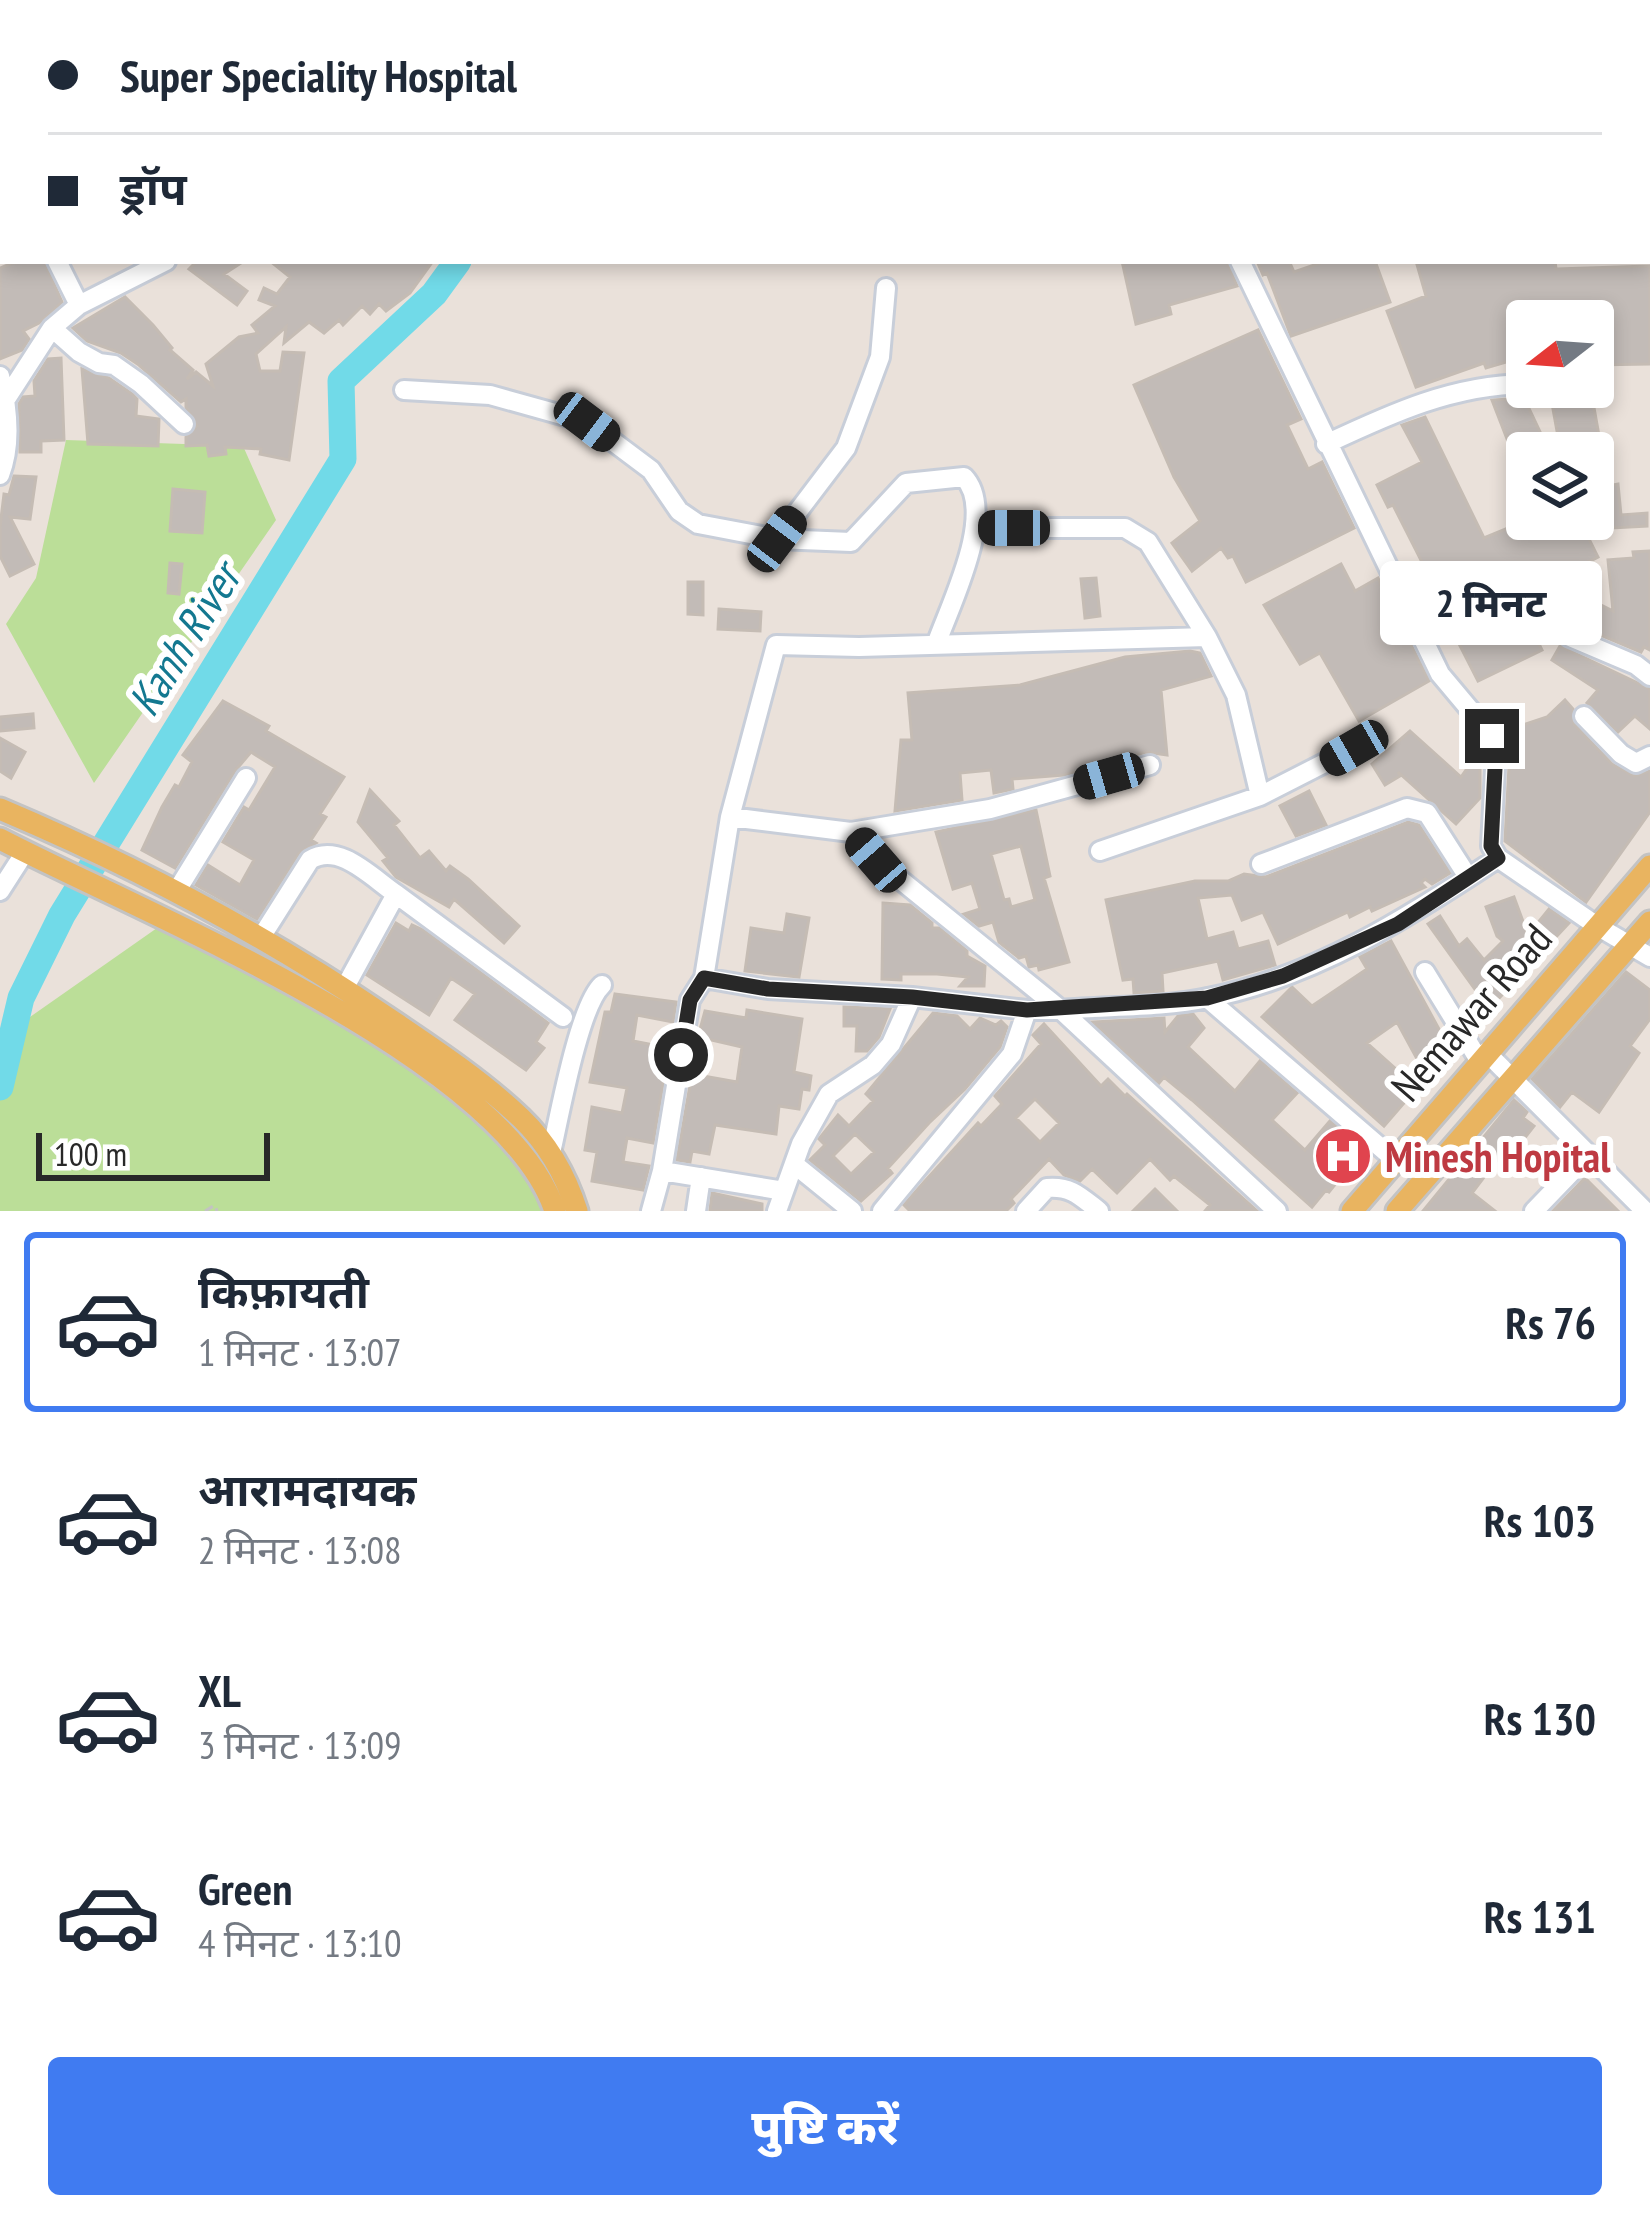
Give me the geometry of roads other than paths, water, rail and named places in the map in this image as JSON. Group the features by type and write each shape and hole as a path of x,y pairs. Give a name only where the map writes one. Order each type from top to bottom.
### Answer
{"main road":[{"path":"0,809 176,892 344,988 483,1085 524,1120 550,1153 577,1211"},
{"path":"0,839 332,1006 416,1059 506,1132 532,1164 555,1211"},
{"name":"Nemawar Road","path":"1352,1211 1650,866"},
{"path":"1397,1211 1513,1075 1641,950 1650,922"}],"street":[{"path":"59,264 80,305"},
{"path":"6,399 52,328 80,305 160,264"},
{"path":"1241,264 1440,674 1492,736 1496,749 1491,846 1498,858 1597,926 1641,950"},
{"path":"777,539 847,448 880,357 886,288"},
{"path":"52,328 79,352 114,365 142,384 184,424"},
{"path":"0,376 6,399 8,455 0,475"},
{"path":"1326,444 1412,404 1506,385"},
{"path":"404,390 490,395 587,422 651,470 680,511 698,524 777,539 851,542 906,484 964,477 972,485 977,528 937,642"},
{"path":"977,528 1125,529 1148,542 1207,637 1236,695 1260,796"},
{"path":"652,1211 690,1000 704,978 730,817 776,645 1207,637"},
{"path":"1570,637 1636,665 1650,676"},
{"path":"1584,716 1621,754 1636,763 1650,756"},
{"path":"1100,851 1260,796 1354,748"},
{"path":"730,817 851,832 989,809 1150,765"},
{"path":"176,892 246,778"},
{"path":"1261,864 1416,808 1427,813 1468,878"},
{"path":"851,832 876,860 1061,1010 1277,1211"},
{"path":"260,939 310,860 322,852 336,853 563,1016"},
{"path":"0,891 32,855"},
{"path":"704,978 768,989 912,997 1027,1010 1207,998 1283,976 1398,924 1498,858"},
{"path":"344,988 396,894"},
{"path":"1425,972 1482,1056 1513,1075 1645,1211"},
{"path":"550,1153 581,1030 594,992 602,985"},
{"path":"776,1211 829,1094 873,1065 891,1044 912,997"},
{"path":"1207,998 1395,1160"},
{"path":"882,1211 1012,1054 1027,1010"},
{"path":"1534,1211 1588,1155"},
{"path":"794,1164 852,1211"},
{"path":"662,1171 784,1191"},
{"path":"696,1211 701,1177"},
{"path":"1026,1211 1047,1188 1059,1187 1071,1188 1099,1211"}],"waterway":[{"name":"Kanh River","path":"0,1087 21,998 62,915 343,459 341,381 434,294 456,264"}],"place":[{"name":"Minesh Hopital","path":"1343,1156"}]}
